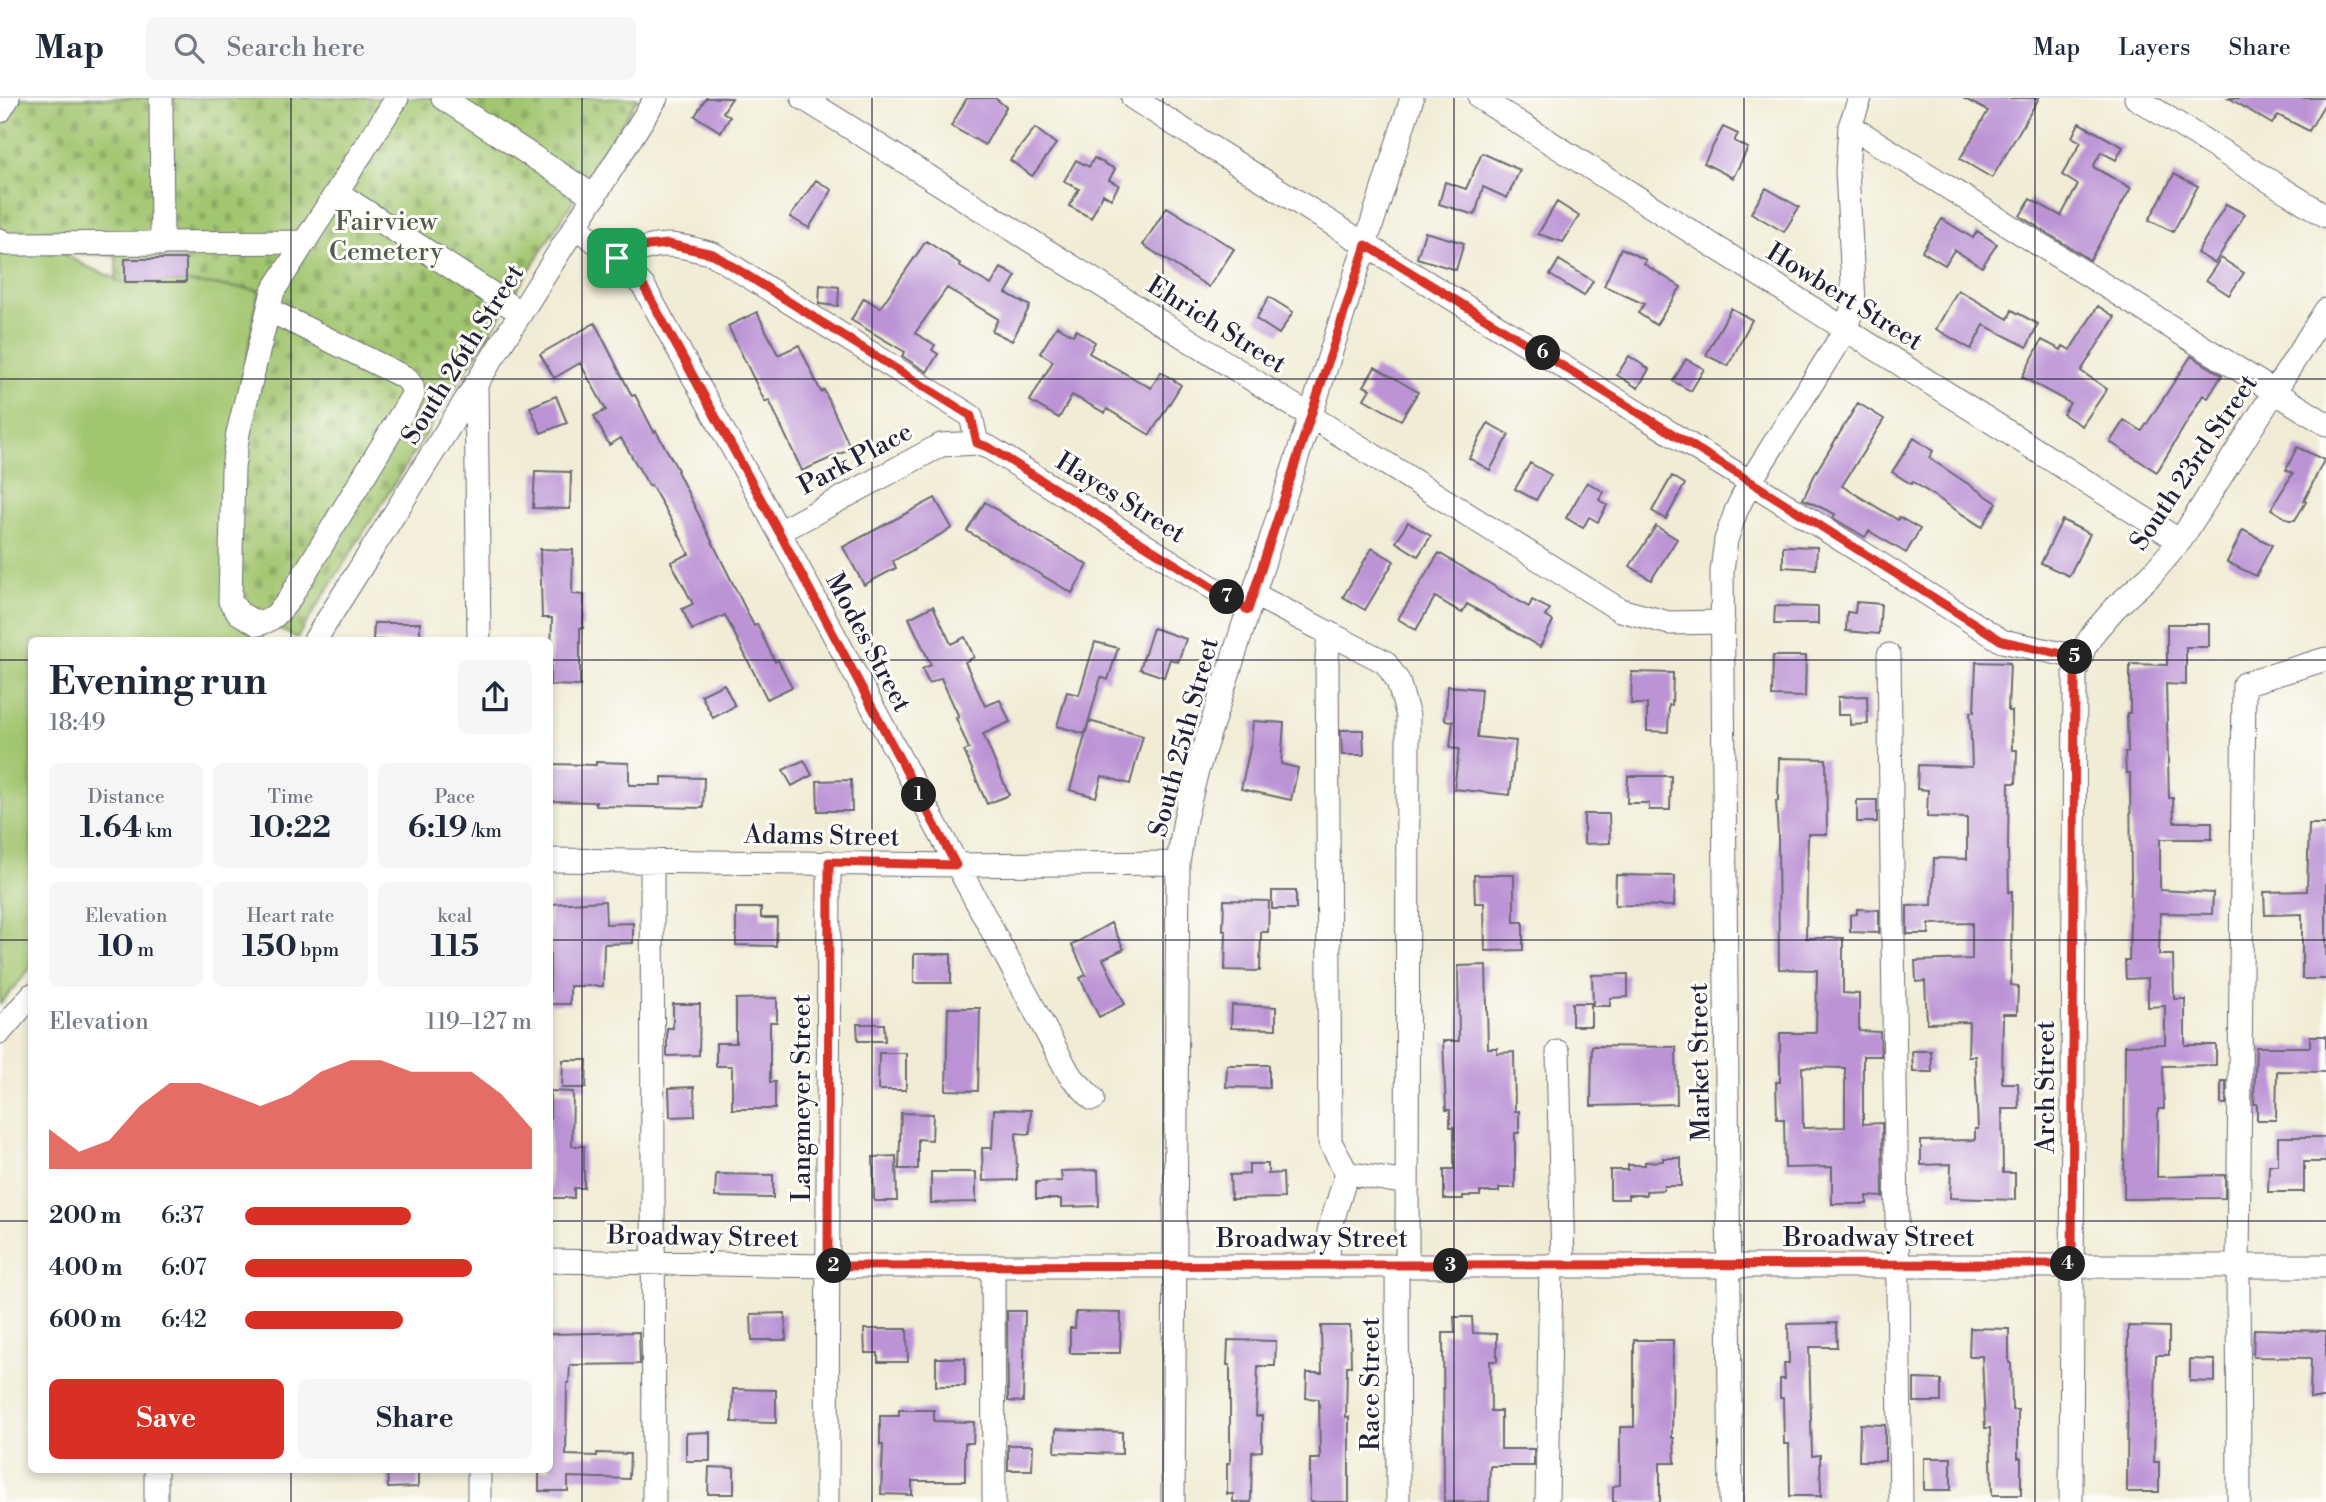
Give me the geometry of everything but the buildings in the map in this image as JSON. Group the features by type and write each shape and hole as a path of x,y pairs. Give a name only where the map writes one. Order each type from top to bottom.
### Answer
{"street":[{"path":"0,111 8,98"},
{"path":"161,98 162,244"},
{"path":"269,310 406,378 414,395 288,601 267,622 258,624 239,613 230,601 233,468 238,433 273,291 397,98"},
{"path":"443,98 595,197"},
{"name":"South 26th Street","path":"316,637 656,98"},
{"name":"Ehrich Street","path":"803,98 1620,610 1669,623 1723,622"},
{"path":"1133,98 2002,641 2078,665"},
{"name":"South 25th Street","path":"1173,1502 1178,863 1185,819 1196,774 1250,602 1312,416 1412,98"},
{"name":"Howbert Street","path":"1480,98 2180,541"},
{"name":"Market Street","path":"1731,1502 1722,571 1726,540 1736,511 1751,482 1846,329 1854,302 1847,171 1850,127 1860,98"},
{"path":"2136,98 2326,216"},
{"path":"1850,127 2326,424"},
{"path":"338,192 521,313"},
{"name":"Modes Street","path":"576,227 617,258 644,287 779,532 1069,1074 1093,1099"},
{"path":"0,240 6,244 305,242"},
{"path":"617,258 647,246 668,244 713,254 971,416 969,443"},
{"name":"South 23rd Street","path":"2078,665 2084,648 2095,631 2116,607 2152,574 2180,541 2326,310"},
{"path":"476,383 479,637"},
{"name":"Park Place","path":"779,532 941,444 969,443"},
{"name":"Hayes Street","path":"969,443 990,448 1250,602 1329,634"},
{"path":"1328,1266 1329,1231 1347,1173 1330,1142 1327,686 1329,634"},
{"name":"Race Street","path":"1329,634 1385,662 1398,681 1408,716 1407,1183 1402,1266 1398,1502"},
{"path":"1889,654 1900,1502"},
{"path":"2239,1502 2238,1265 2244,684 2326,659"},
{"name":"Arch Street","path":"2071,1502 2078,665"},
{"name":"Adams Street","path":"553,860 956,865 1178,863"},
{"path":"652,861 654,1502"},
{"name":"Langmeyer Street","path":"827,1502 829,862"},
{"path":"0,1032 28,1000"},
{"path":"1547,1502 1557,1265 1558,1052"},
{"path":"1347,1173 1407,1183"},
{"name":"Broadway Street","path":"553,1261 828,1266 2326,1266"},
{"path":"992,1266 994,1502"},
{"path":"156,1473 156,1502"},
{"path":"479,1473 479,1502"}],"green space":[{"name":"Fairview Cemetery","path":"0,98 638,98 298,637 273,626 237,624 236,417 259,290 186,282 116,282 116,255 8,251 0,255"},
{"path":"8,251 58,251 125,282 186,282 259,290 236,417 244,628 259,637 28,637 28,971 0,1004 0,255"}],"route":[{"path":"668,244 713,254 971,416 977,443 990,448 1248,610 1366,245 1751,482 2002,641 2081,658 2075,673 2072,1264 828,1266 829,862 956,865 779,532 644,287 617,258 647,246 668,244"}]}
